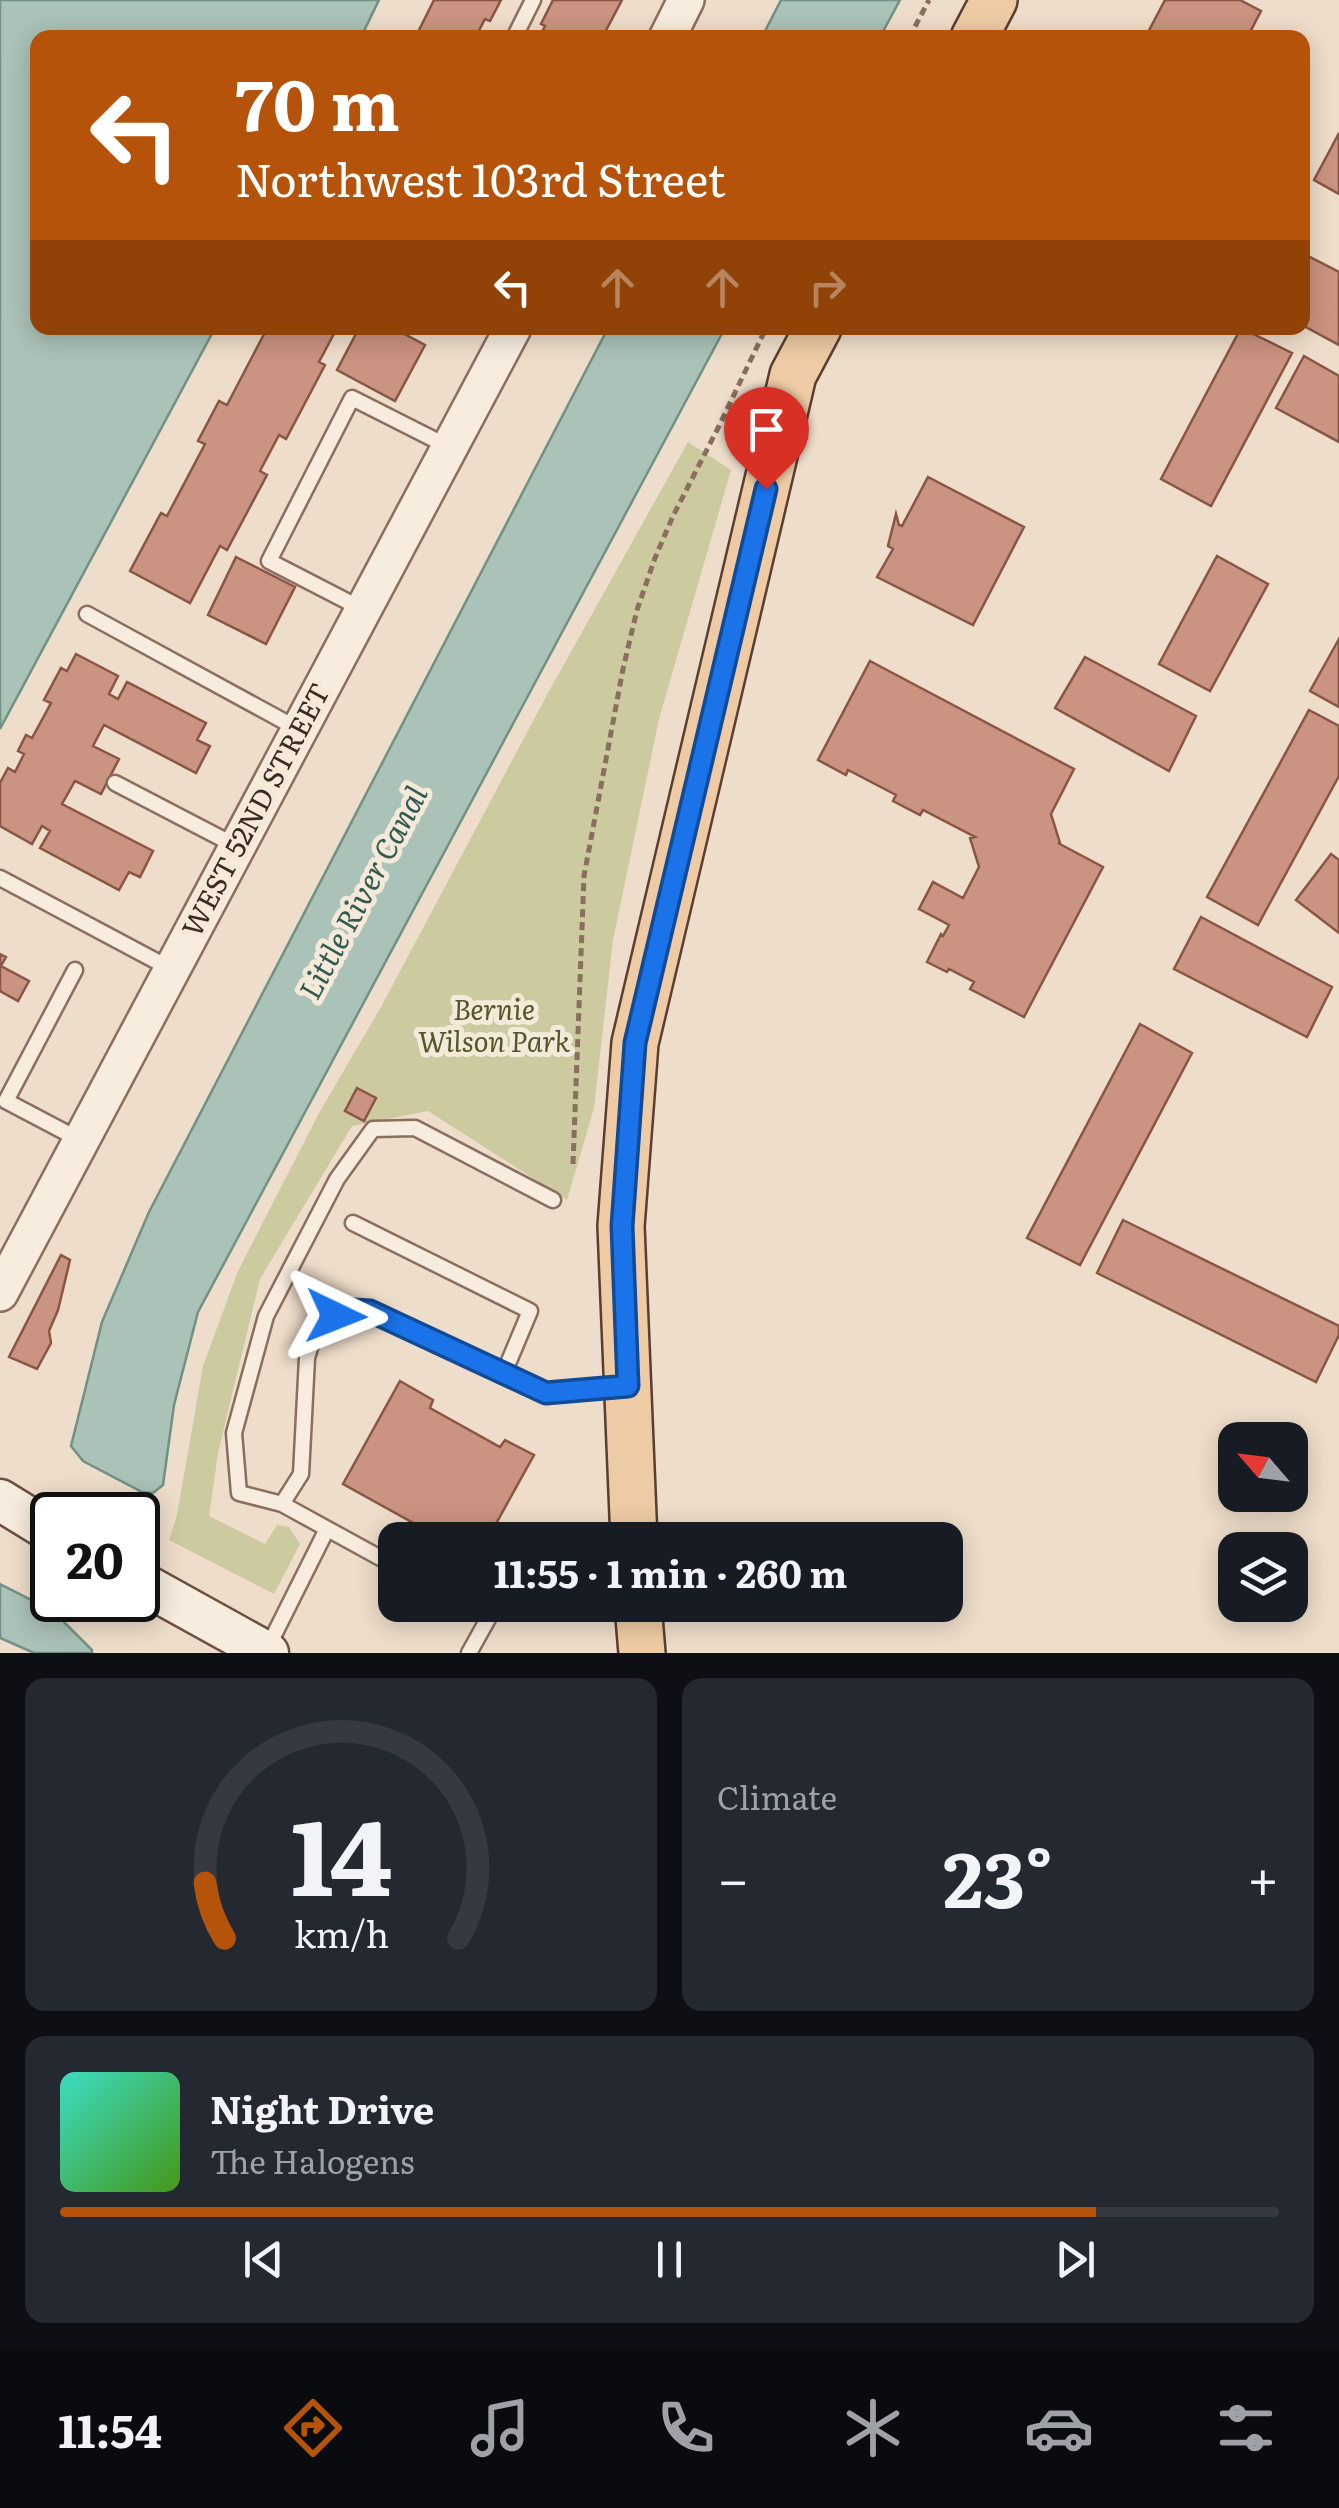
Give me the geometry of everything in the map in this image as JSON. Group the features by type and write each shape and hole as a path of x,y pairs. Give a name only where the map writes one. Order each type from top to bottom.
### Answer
{"main road":[{"path":"978,30 994,0"},
{"path":"633,1522 622,1226 635,1043 793,375 814,335"},
{"path":"0,1500 30,1518"},
{"path":"160,1593 267,1652"}],"street":[{"path":"670,30 686,0"},
{"name":"WEST 52ND STREET","path":"0,1292 508,335"}],"lane":[{"path":"518,30 533,0"},
{"path":"362,610 268,561 352,398 449,447"},
{"path":"87,614 299,729"},
{"path":"115,783 237,846"},
{"path":"0,878 172,970"},
{"path":"75,970 3,1107 81,1140"},
{"path":"378,1557 282,1504 239,1492 234,1433 266,1316 338,1179 373,1129 415,1128 553,1200"},
{"path":"353,1223 530,1311 504,1374"},
{"path":"282,1504 301,1474 307,1358 312,1340 322,1326 353,1310 370,1311 546,1393 628,1386"},
{"path":"267,1652 327,1529"},
{"path":"469,1653 486,1622"}],"path":[{"path":"913,30 929,0"},
{"path":"573,1164 584,876 623,668 661,544 763,335"}],"green space":[{"name":"Bernie Wilson Park","path":"688,442 731,470 659,719 613,940 594,1108 567,1200 428,1111 352,1126 260,1279 218,1453 209,1516 265,1544 277,1525 289,1527 300,1544 274,1594 169,1540 177,1515 203,1366 238,1271 319,1113 381,1007 548,693"}],"water":[{"path":"0,0 379,0 364,30 30,30 30,335 211,335 0,729"},
{"path":"781,0 900,0 884,30 766,30"},
{"name":"Little River Canal","path":"604,335 721,335 198,1312 174,1405 163,1485 154,1492 142,1492 83,1461 71,1446 102,1322 149,1212"},
{"path":"0,1584 30,1599 30,1622 64,1622 92,1653 34,1653 0,1638"}],"building":[{"path":"434,0 501,0 490,21 485,19 479,30 419,30"},
{"path":"553,0 622,0 606,30 543,30 545,26 541,24"},
{"path":"1165,0 1240,0 1261,11 1251,30 1149,30"},
{"path":"1339,133 1339,194 1314,180"},
{"path":"1310,257 1339,272 1339,345 1310,329"},
{"path":"263,335 333,335 319,362 325,365 286,439 279,435 260,471 267,475 227,550 220,546 190,603 130,571 161,513 167,516 205,444 198,441 219,401 227,405"},
{"path":"355,335 406,335 425,345 395,401 337,370"},
{"path":"1237,335 1255,335 1292,353 1211,506 1161,479"},
{"path":"1304,356 1339,376 1339,442 1276,408"},
{"path":"928,477 1024,527 973,625 877,577 893,549 888,546 896,514 902,526"},
{"path":"1217,556 1268,584 1210,691 1159,664"},
{"path":"236,557 295,587 266,644 208,615"},
{"path":"1339,639 1339,707 1310,691"},
{"path":"76,654 118,676 109,694 118,699 127,682 206,723 197,740 210,746 196,773 104,725 93,746 119,759 101,794 75,781 62,804 153,851 140,877 129,872 119,890 40,848 50,831 42,826 32,844 0,826 0,783 8,768 15,772 24,754 18,751 26,735 32,738 51,703 44,700 61,668 67,671"},
{"path":"1085,657 1196,716 1169,771 1055,708"},
{"path":"870,661 1074,769 1051,814 1058,843 1103,867 1024,1017 970,989 974,982 927,962 949,925 919,909 933,882 963,898 979,867 970,838 975,837 923,810 920,815 893,801 896,795 848,770 846,775 818,760"},
{"path":"1309,710 1339,726 1339,776 1258,925 1207,897"},
{"path":"1331,854 1339,860 1339,933 1296,900"},
{"path":"1201,917 1332,987 1307,1037 1174,969"},
{"path":"0,954 6,957 1,966 29,981 18,1001 0,991"},
{"path":"1140,1024 1192,1053 1080,1265 1027,1238"},
{"path":"357,1088 376,1098 364,1121 345,1111"},
{"path":"1123,1220 1339,1326 1339,1335 1316,1382 1097,1273"},
{"path":"61,1255 70,1260 49,1331 51,1343 37,1369 9,1357"},
{"path":"400,1381 433,1400 430,1408 500,1447 505,1440 534,1455 497,1522 412,1522 343,1484"}],"route":[{"path":"336,1316 353,1310 370,1311 546,1393 628,1386 622,1226 635,1043 766,489"}]}
